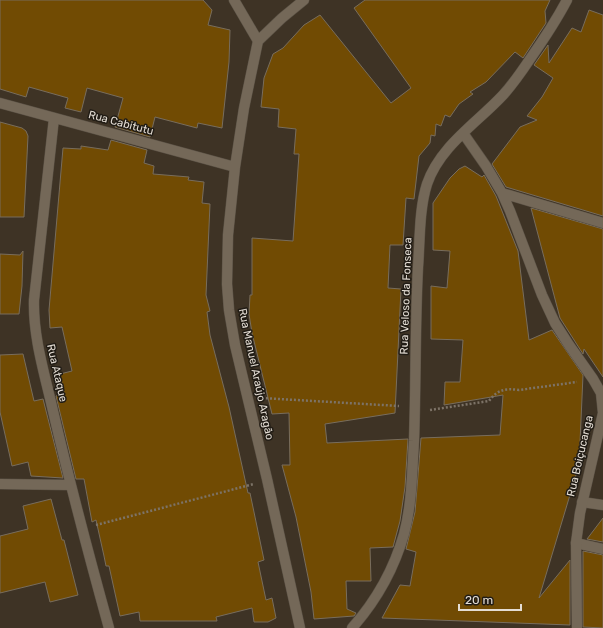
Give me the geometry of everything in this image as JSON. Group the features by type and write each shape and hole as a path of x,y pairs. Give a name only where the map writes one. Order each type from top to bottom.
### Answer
{"street":[{"path":"234,0 258,41 282,18 304,0"},
{"name":"Rua Veloso da Fonseca","path":"352,628 362,618 380,591 391,568 404,534 411,494 415,410 417,291 423,202 426,186 432,172 442,156 463,133 504,94 519,75 553,27 567,0"},
{"name":"Rua Manuel Araújo Aragão","path":"258,41 244,108 235,167 228,235 227,284 229,310 235,345 300,628"},
{"name":"Rua Cabitutu","path":"0,103 235,167"},
{"name":"Rua Ataque","path":"54,118 34,300 34,315 41,357 70,485 109,628"},
{"name":"Rua Boiçucanga","path":"463,133 486,166 502,193 542,295 555,323 568,345 593,379 601,393 603,401 603,412 582,502 576,543 576,628"},
{"path":"502,193 603,223"},
{"path":"0,484 70,485"},
{"path":"582,502 603,505"},
{"path":"576,543 603,549"}],"path":[{"path":"248,398 415,410 489,401 497,392 511,389 519,390 593,379"},
{"path":"82,530 267,479"}],"building":[{"path":"0,0 203,0 212,10 208,25 230,30 229,62 222,128 198,123 197,128 155,117 150,137 115,127 123,98 87,88 81,112 65,108 68,98 29,87 26,97 0,89"},
{"path":"365,0 550,0 545,11 546,23 523,58 515,52 486,82 470,92 473,94 459,104 450,117 445,115 441,126 436,124 435,136 431,135 430,143 419,156 414,199 406,198 403,245 390,245 388,288 401,289 395,413 325,424 327,443 408,439 405,487 400,521 393,547 370,548 371,581 346,581 347,609 356,613 354,616 314,619 311,592 296,517 282,465 290,465 289,413 272,414 252,333 249,314 250,295 252,295 252,238 293,241 299,154 294,154 296,129 278,127 279,109 261,107 264,78 273,54 283,48 304,25 320,15 391,103 411,88 354,8"},
{"path":"589,10 603,15 603,216 506,187 492,164 520,127 537,120 527,116 542,97 553,78 534,65 548,45 549,63 572,28 581,32"},
{"path":"0,122 22,128 26,131 28,136 24,217 0,217"},
{"path":"111,140 147,150 144,163 154,166 153,174 189,177 188,180 204,182 202,203 210,204 206,295 210,311 207,312 210,335 229,407 248,493 250,493 264,560 258,562 266,600 272,598 276,618 268,622 254,622 252,608 216,617 217,621 140,621 139,612 120,616 109,566 106,566 96,520 92,522 84,479 76,479 56,396 64,393 60,374 72,371 62,327 50,328 49,310 63,148 81,149 81,146 108,150"},
{"path":"465,166 482,177 484,175 496,196 518,251 529,340 552,330 583,375 579,465 539,598 570,560 570,625 382,618 400,585 410,586 416,552 406,549 415,512 421,438 500,435 503,395 444,405 445,382 460,382 463,340 431,339 431,286 447,288 450,251 433,250 433,203 450,178 459,169"},
{"path":"531,208 603,229 603,377 584,349 583,354 560,318"},
{"path":"23,251 22,286 19,314 0,314 0,254 20,255"},
{"path":"23,354 34,401 43,399 63,478 31,476 28,462 12,466 0,412 0,355"},
{"path":"51,499 62,540 64,540 78,595 50,602 45,582 0,593 0,536 28,529 23,506"},
{"path":"603,518 603,542 587,539"},
{"path":"583,551 603,555 603,628 583,627"}]}
